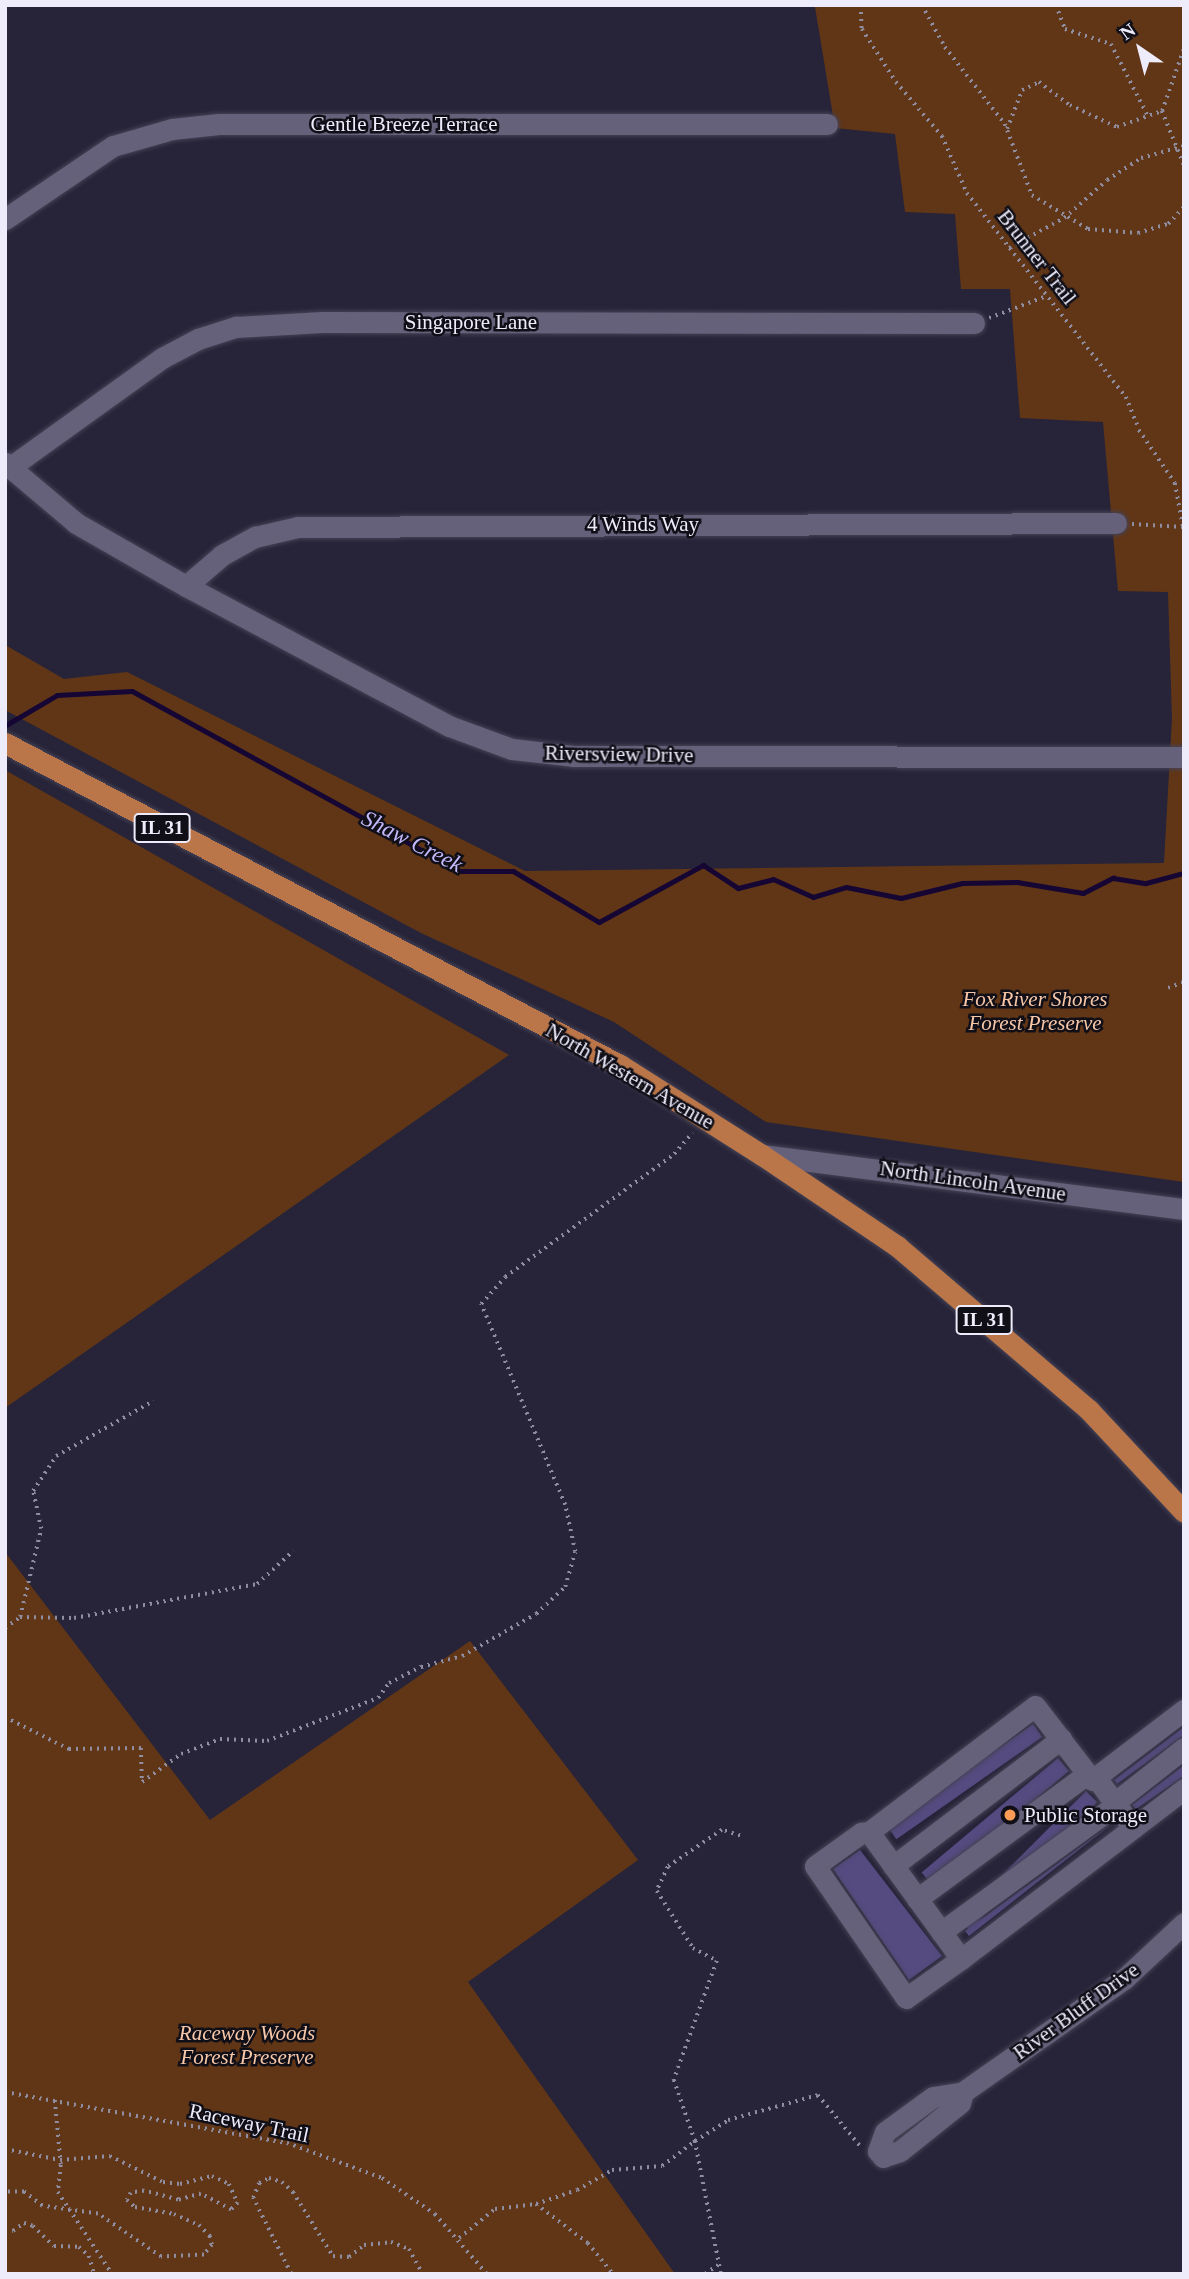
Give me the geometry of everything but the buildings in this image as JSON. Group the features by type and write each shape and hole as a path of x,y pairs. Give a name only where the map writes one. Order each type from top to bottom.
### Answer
{"main road":[{"name":"North Western Avenue","path":"5,743 620,1065 762,1155 928,1272 1089,1410 1184,1512"}],"street":[{"name":"Gentle Breeze Terrace","path":"5,219 103,152 172,129 219,124 827,124"},
{"name":"Singapore Lane","path":"7,465 162,358 198,338 236,327 322,322 974,323"},
{"name":"Riversview Drive","path":"7,465 76,523 187,586 449,726 512,749 573,757 1184,757"},
{"name":"4 Winds Way","path":"187,586 222,555 255,537 298,527 1116,523"},
{"name":"North Lincoln Avenue","path":"762,1155 1184,1209"},
{"path":"1133,1828 1035,1706 869,1832 861,1833 815,1866 906,1998 961,1959 1133,1828 1184,1789"},
{"path":"917,1899 1184,1710"},
{"path":"893,1866 1061,1739"},
{"path":"941,1932 1115,1804 1184,1748"},
{"path":"869,1832 961,1959"},
{"name":"River Bluff Drive","path":"878,2141 883,2157 901,2151 955,2109 964,2092 1125,1979 1184,1923"}],"path":[{"name":"Brunner Trail","path":"861,5 862,29 895,82 942,136 967,193 1126,397 1139,430 1175,483 1183,529"},
{"path":"922,5 945,47 1007,129 1032,195 1064,218 1088,229 1138,233 1168,224 1184,207"},
{"path":"1056,5 1065,29 1111,44 1148,116"},
{"path":"1184,48 1162,111 1173,147 1184,165"},
{"path":"1007,129 1022,90 1039,82 1070,105 1117,127 1162,111"},
{"path":"1009,248 1064,218 1107,180 1141,158 1184,146"},
{"path":"974,323 1047,296"},
{"path":"1116,523 1183,529"},
{"path":"1168,988 1184,982"},
{"path":"5,1717 69,1749 141,1748 142,1782 181,1754 220,1739 267,1741 378,1698 389,1682 462,1656 536,1614 565,1587 575,1552 565,1505 481,1304 505,1277 674,1154 695,1130"},
{"path":"20,1617 41,1529 33,1491 56,1456 153,1401"},
{"path":"5,1628 20,1617 74,1618 257,1584 293,1551"},
{"path":"721,2274 695,2141 674,2080 717,1961 693,1948 657,1891 668,1867 722,1830 740,1836"},
{"name":"Raceway Trail","path":"5,2092 287,2143 382,2178 420,2202 459,2238 487,2274"},
{"path":"459,2238 495,2210 536,2204 612,2171 663,2166 728,2120 818,2095 858,2147 878,2141"},
{"path":"55,2100 60,2160 58,2192 112,2274"},
{"path":"5,2149 60,2160 110,2156 163,2182 180,2184 212,2176 229,2184 238,2203 231,2210 201,2194 178,2200 136,2191 128,2197 135,2207 174,2214 200,2225 212,2245 194,2257 161,2257 98,2214 42,2206 24,2192 5,2192"},
{"path":"291,2274 253,2198 259,2183 269,2178 282,2182 293,2192 334,2256 349,2257 364,2245 391,2242 408,2249 422,2274"},
{"path":"536,2204 581,2237 613,2274"},
{"path":"5,2230 13,2231 24,2223 54,2246 79,2247 89,2256 94,2274"},
{"path":"705,2274 718,2265"}],"green space":[{"name":"Fox River Shores Forest Preserve","path":"750,5 1184,5 1184,1182 766,1122 614,1022 421,933 5,710 7,646 64,679 127,672 525,871 1164,863 1172,719 1168,592 1118,591 1103,422 1020,418 1010,289 961,289 955,214 905,212 895,134 835,128 815,7"},
{"path":"5,770 509,1055 5,1408"},
{"name":"Raceway Woods Forest Preserve","path":"5,1552 210,1820 470,1641 638,1860 468,1982 675,2274 5,2274"}],"waterway":[{"name":"Shaw Creek","path":"6,725 57,695 132,691 460,871 513,871 599,922 703,865 738,888 773,879 813,897 846,887 901,898 962,883 1017,882 1083,893 1113,878 1146,883 1184,873"}],"place":[{"name":"Public Storage","path":"1010,1815"}]}
